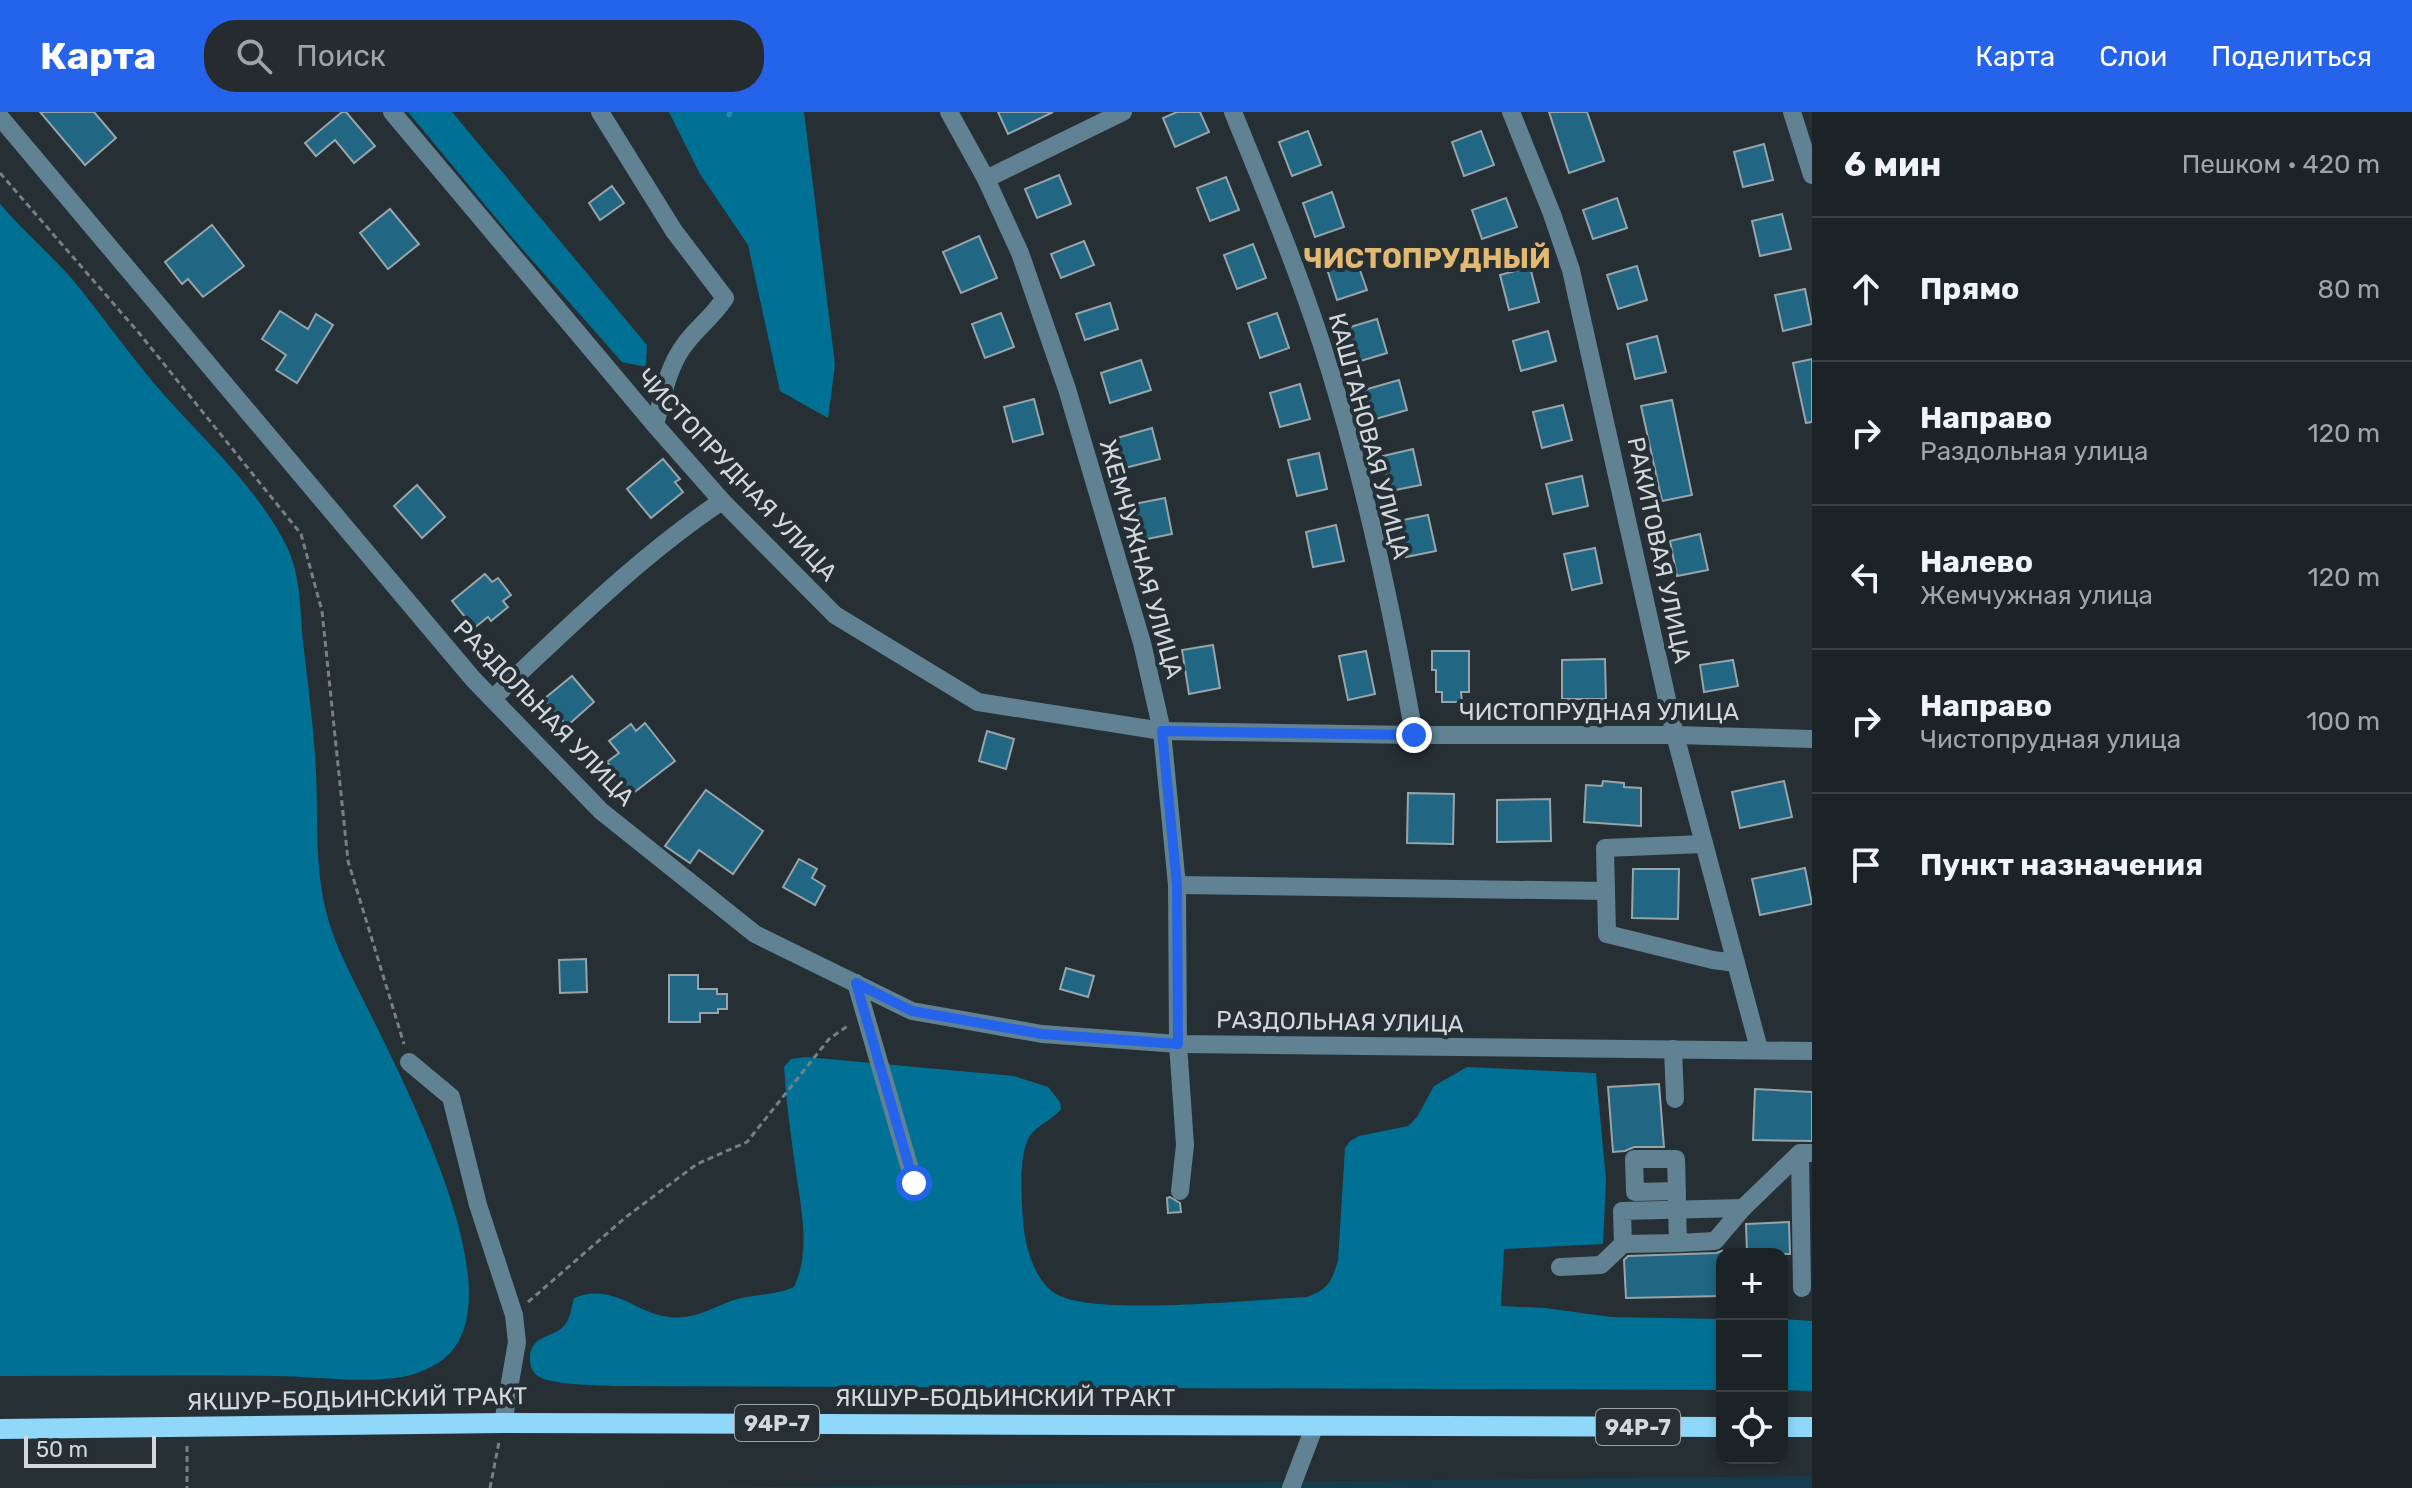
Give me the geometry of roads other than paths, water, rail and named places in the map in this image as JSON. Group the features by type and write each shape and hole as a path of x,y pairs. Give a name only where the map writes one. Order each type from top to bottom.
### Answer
{"main road":[{"name":"ЯКШУР-БОДЬИНСКИЙ ТРАКТ","path":"0,1429 503,1423 1716,1427"},
{"path":"1788,1427 1812,1427"}],"street":[{"name":"ЧИСТОПРУДНАЯ УЛИЦА","path":"392,112 655,425 722,501 835,615 978,702 1162,731 1812,739"},
{"path":"600,112 674,231 725,298 713,316 683,347 667,382 655,425"},
{"name":"ЖЕМЧУЖНАЯ УЛИЦА","path":"949,112 986,179 1020,253 1067,389 1142,643 1162,731 1177,885 1178,1044 1185,1145 1180,1191"},
{"path":"986,179 1123,112"},
{"name":"КАШТАНОВАЯ УЛИЦА","path":"1233,112 1285,240 1330,373 1364,492 1401,658 1414,735"},
{"name":"РАКИТОВАЯ УЛИЦА","path":"1511,112 1571,270 1675,735 1759,1049"},
{"path":"1792,112 1812,175"},
{"name":"РАЗДОЛЬНАЯ УЛИЦА","path":"0,117 473,679 601,811 755,934 912,1011 1042,1034 1178,1044 1812,1051"},
{"path":"493,698 597,601 722,501"},
{"path":"1704,844 1605,848 1607,934 1736,963"},
{"path":"1177,885 1606,891"},
{"path":"856,983 914,1183"},
{"path":"1673,1049 1675,1099"},
{"path":"409,1062 451,1097 478,1205 514,1315 517,1342 503,1423"},
{"path":"1560,1267 1601,1265 1623,1244 1715,1241 1743,1208 1806,1153"},
{"path":"1802,1288 1806,1153"},
{"path":"1623,1244 1622,1211 1677,1200 1743,1208"},
{"path":"1677,1200 1678,1243"},
{"path":"1291,1488 1315,1425"}],"district":[{"name":"ЧИСТОПРУДНЫЙ","path":"1427,258"}]}
